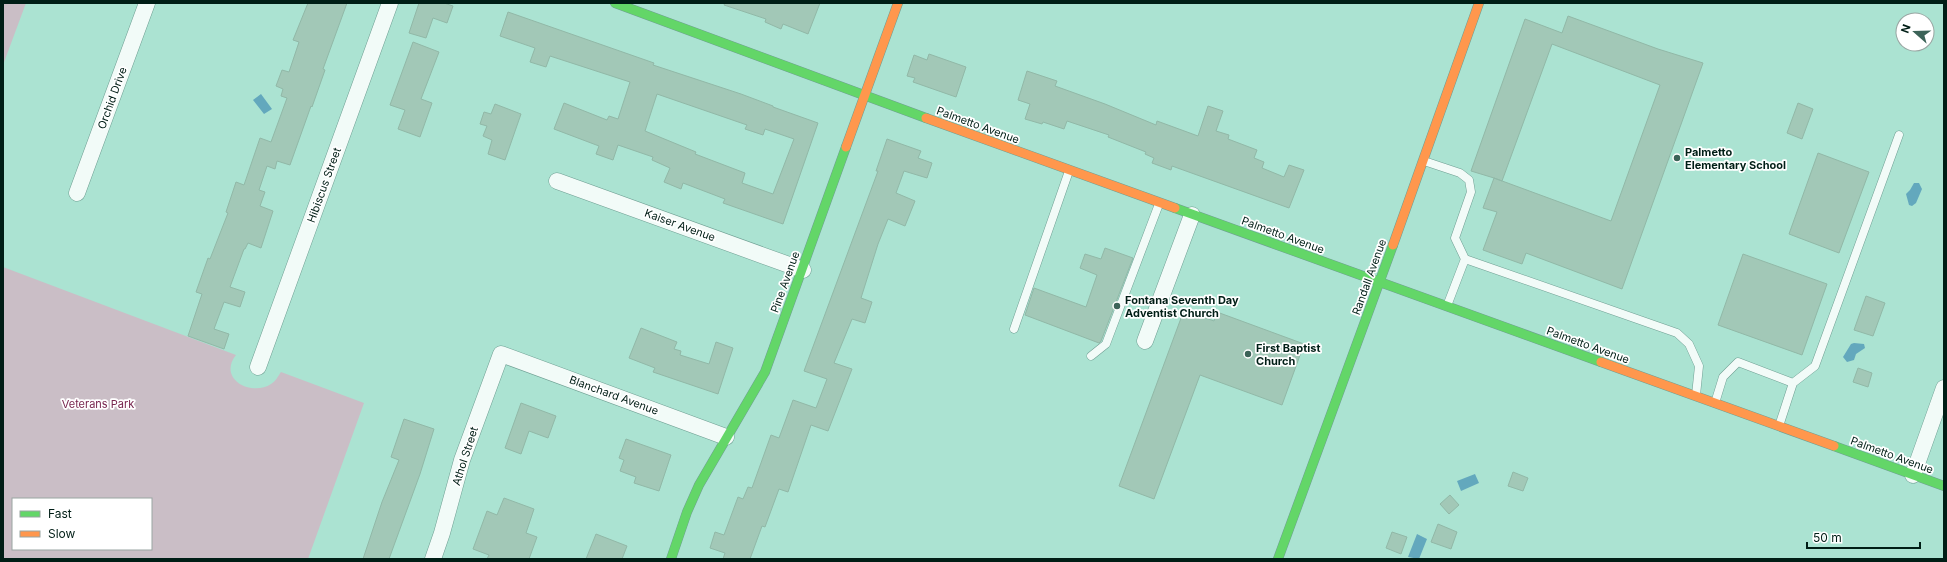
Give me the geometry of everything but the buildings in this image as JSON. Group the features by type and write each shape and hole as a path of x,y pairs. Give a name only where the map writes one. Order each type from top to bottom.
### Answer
{"street":[{"name":"Orchid Drive","path":"76,193 147,3"},
{"name":"Hibiscus Street","path":"258,366 390,3"},
{"name":"Palmetto Avenue","path":"615,3 864,96 1944,486"},
{"name":"Pine Avenue","path":"671,559 698,486 726,437 754,395 765,372 898,3"},
{"name":"Randall Avenue","path":"1278,559 1380,282 1479,3"},
{"name":"Kaiser Avenue","path":"557,181 803,270"},
{"path":"1145,341 1192,215"},
{"name":"Blanchard Avenue","path":"501,354 726,437"},
{"name":"Athol Street","path":"433,559 442,533 462,460 501,354"},
{"path":"1913,475 1944,388"}],"lane":[{"path":"1779,426 1793,383 1816,366 1898,135"},
{"path":"1423,160 1460,174 1469,180 1471,192 1455,238 1465,258 1677,333 1689,344 1699,366 1695,396"},
{"path":"1014,329 1069,170"},
{"path":"1091,356 1106,344 1159,203"},
{"path":"1447,306 1465,258"},
{"path":"1714,403 1723,376 1738,362 1793,383"}],"green space":[{"path":"3,3 26,3 3,65"},
{"name":"Veterans Park","path":"3,267 236,355 231,364 231,371 234,378 239,383 247,387 263,387 271,384 276,380 281,372 364,403 308,559 3,559"}],"water":[{"path":"261,94 272,109 264,114 253,100"},
{"path":"1914,183 1919,183 1922,189 1916,203 1912,206 1909,205 1906,194"},
{"path":"1851,344 1864,344 1865,348 1856,354 1854,360 1847,362 1843,357"},
{"path":"1475,474 1479,483 1461,491 1457,481"},
{"path":"1417,534 1427,539 1419,559 1408,557"}],"traffic: fast":[{"path":"615,3 926,118"},
{"path":"671,559 687,512 699,485 765,372 846,147"},
{"path":"1175,208 1601,362"},
{"path":"1278,559 1393,245"},
{"path":"1834,446 1944,486"}],"traffic: slow":[{"path":"846,147 898,3"},
{"path":"1393,245 1479,3"},
{"path":"926,118 1175,208"},
{"path":"1601,362 1834,446"}],"place":[{"name":"Palmetto Elementary School","path":"1677,158"},
{"name":"Fontana Seventh Day Adventist Church","path":"1117,306"},
{"name":"First Baptist Church","path":"1248,354"}]}
